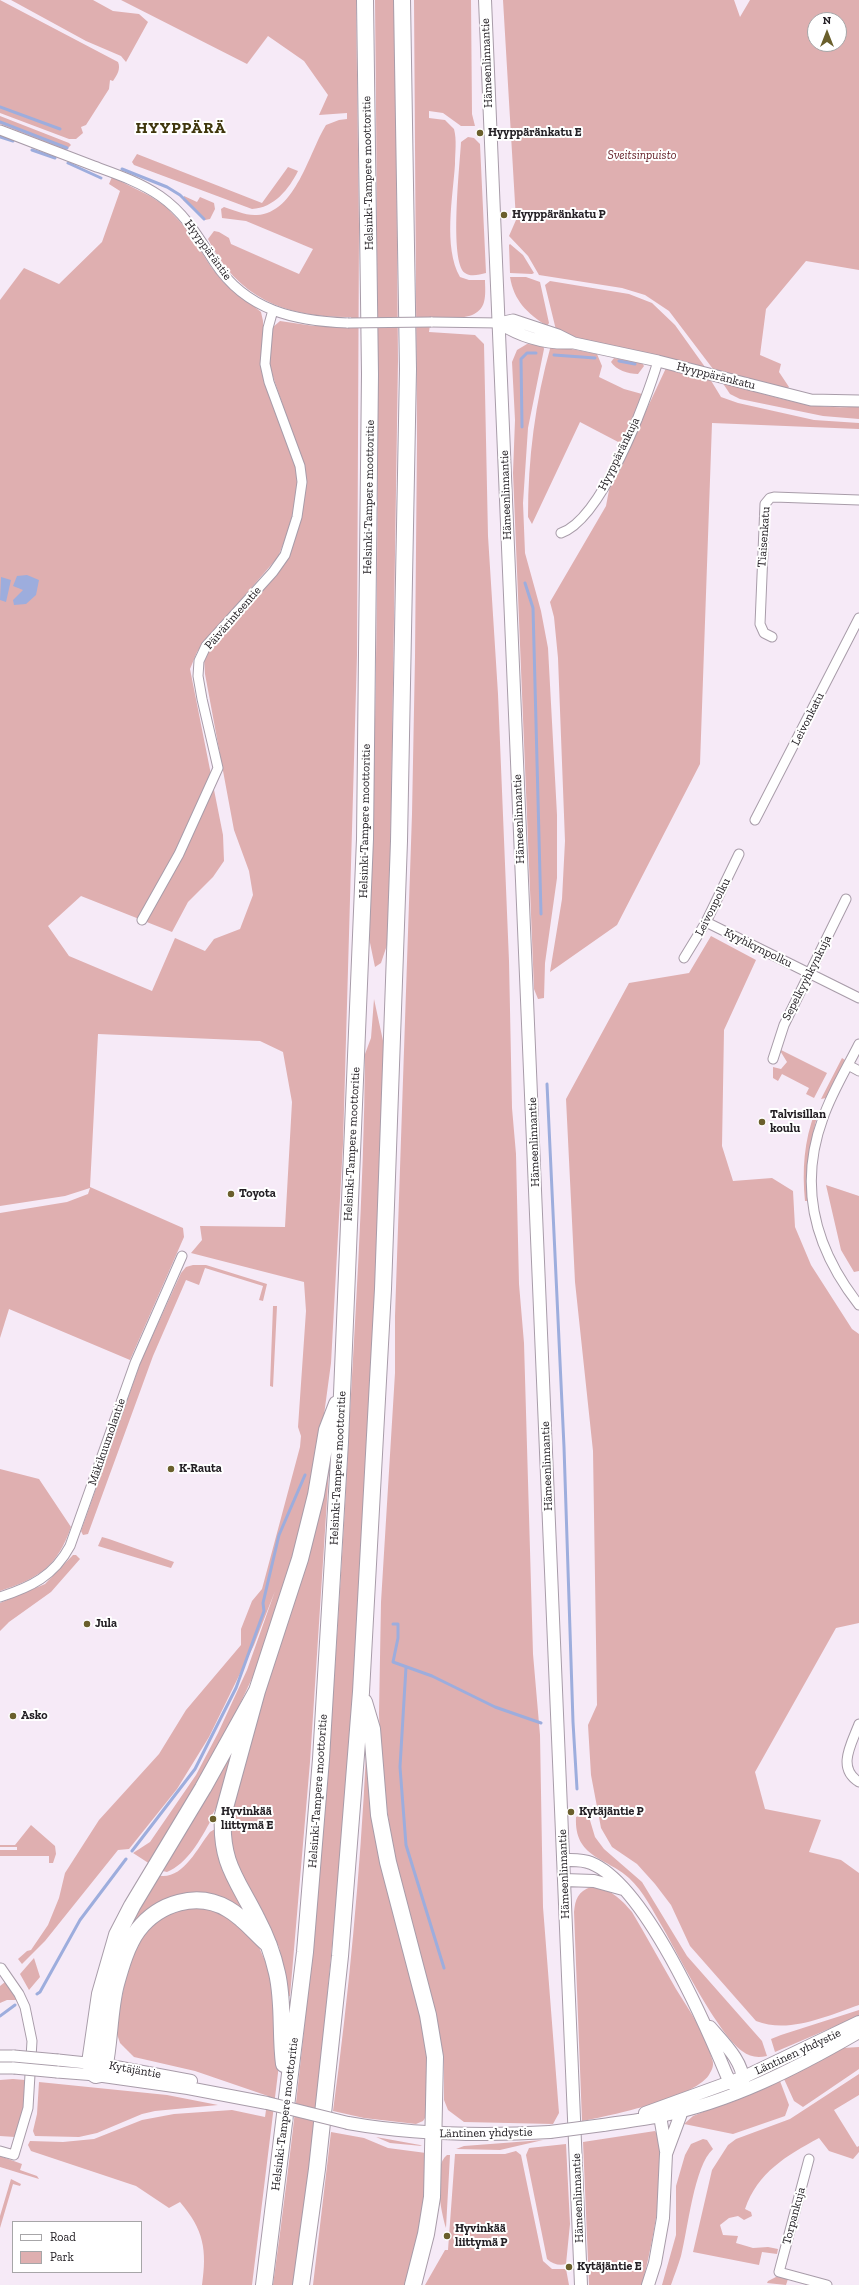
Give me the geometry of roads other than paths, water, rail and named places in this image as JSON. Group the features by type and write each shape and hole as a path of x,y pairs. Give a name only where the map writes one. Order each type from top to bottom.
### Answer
{"highway":[{"name":"Helsinki-Tampere moottoritie","path":"264,2285 305,1952 321,1759 342,1391 365,839 370,374 365,0"},
{"path":"301,2285 317,2169 340,1956 361,1692 383,1289 400,841 408,369 402,0"},
{"path":"288,2093 283,2056 282,2007 277,1974 269,1945 258,1919 231,1872 226,1858 222,1833 223,1815 257,1691 300,1559 316,1494 327,1430 342,1391"},
{"path":"97,2068 102,1987 117,1935 132,1906 203,1788 257,1691"},
{"path":"361,1692 372,1729 373,1759 379,1815 387,1854 428,2016 436,2075 432,2197 426,2234 413,2285"},
{"path":"97,2068 116,1985 123,1962 138,1930 156,1914 175,1903 190,1900 203,1900 215,1903 240,1917 269,1945"}],"main road":[{"name":"Hämeenlinnantie","path":"485,0 500,323 581,2285"},
{"path":"564,1860 590,1862 614,1878 639,1907 703,2018 730,2082 742,2091 744,2076 731,2052 703,2018"},
{"path":"564,1880 594,1881 626,1891"},
{"name":"Läntinen yhdystie","path":"623,2121 730,2082 859,2022"},
{"name":"Läntinen yhdystie","path":"348,2123 401,2131 434,2134 496,2135 550,2132 660,2116 682,2111 742,2091 795,2068 859,2032"},
{"name":"Kytäjäntie","path":"97,2068 204,2084 267,2103 348,2123"},
{"path":"666,2154 682,2111"},
{"path":"648,2285 655,2262 663,2218 666,2154 660,2116"}],"street":[{"name":"Hyyppäräntie","path":"0,130 123,178 160,196 188,221 215,263 234,285 244,294 273,310 303,320 348,323 500,323"},
{"name":"Päivärinteentie","path":"142,920 179,854 218,768 202,699 198,676 199,661 206,646 273,572 285,555 298,517 302,482 300,466 269,382 265,364 268,328 273,310"},
{"name":"Hyyppäränkatu","path":"500,323 514,333 548,342 574,343 658,361 811,400 829,402 859,401"},
{"name":"Hyyppäränkuja","path":"561,533 575,526 584,516 607,483 644,402 658,361"},
{"name":"Tiaisenkatu","path":"772,637 764,633 760,624 765,504 767,500 774,497 859,500"},
{"name":"Leivonkatu","path":"755,820 859,618"},
{"name":"Leivonpolku","path":"684,958 706,922 739,854"},
{"name":"Sepelkyyhkynkuja","path":"773,1059 784,1025 846,899"},
{"name":"Kyyhkynpolku","path":"706,922 859,998"},
{"path":"859,1044 826,1110 818,1132 812,1166 812,1188 815,1216 823,1246 836,1273 859,1305"},
{"path":"848,1065 859,1071"},
{"name":"Mäkikuumolantie","path":"0,1598 28,1587 48,1576 70,1546 135,1363 182,1256"},
{"path":"859,1724 848,1753 846,1765 850,1774 859,1782"},
{"path":"0,2151 14,2155 28,2108 32,2041 25,2007 19,1994 1,1969"},
{"name":"Kytäjäntie","path":"0,2056 58,2060 97,2068"},
{"name":"Kytäjäntie","path":"0,2068 57,2072 97,2068"},
{"name":"Torpankuja","path":"809,2159 779,2272 827,2285"}],"water":[{"path":"27,575 39,580 36,595 26,604 14,605 13,600 23,590 13,586 17,576"},
{"path":"1,577 11,580 6,602 0,600"}],"waterway":[{"path":"0,107 60,129"},
{"path":"0,122 67,148"},
{"path":"0,137 13,141"},
{"path":"32,150 55,158"},
{"path":"68,163 101,178"},
{"path":"122,169 167,187 180,195 204,219"},
{"path":"522,427 521,359 527,353 536,353"},
{"path":"554,355 595,358"},
{"path":"619,361 635,364"},
{"path":"525,583 533,608 541,914"},
{"path":"547,1084 564,1447 573,1722 577,1789"},
{"path":"132,1851 195,1769 236,1688 264,1611 263,1603 279,1535 305,1475"},
{"path":"393,1624 398,1624 398,1638 393,1662 432,1676 495,1707 541,1723"},
{"path":"406,1667 400,1767 406,1845 444,1968"},
{"path":"37,1994 40,1992 80,1920 126,1859"},
{"path":"0,2016 15,2005"}],"place":[{"name":"Hyyppäränkatu E","path":"480,133"},
{"name":"Hyyppäränkatu P","path":"504,215"},
{"name":"Talvisillan koulu","path":"762,1122"},
{"name":"Toyota","path":"231,1194"},
{"name":"K-Rauta","path":"171,1469"},
{"name":"Jula","path":"87,1624"},
{"name":"Asko","path":"13,1716"},
{"name":"Kytäjäntie P","path":"571,1812"},
{"name":"Hyvinkää liittymä E","path":"213,1819"},
{"name":"Hyvinkää liittymä P","path":"447,2236"},
{"name":"Kytäjäntie E","path":"569,2267"}],"district":[{"name":"HYYPPÄRÄ","path":"181,128"}],"park label":[{"name":"Sveitsinpuisto","path":"642,156"}]}
